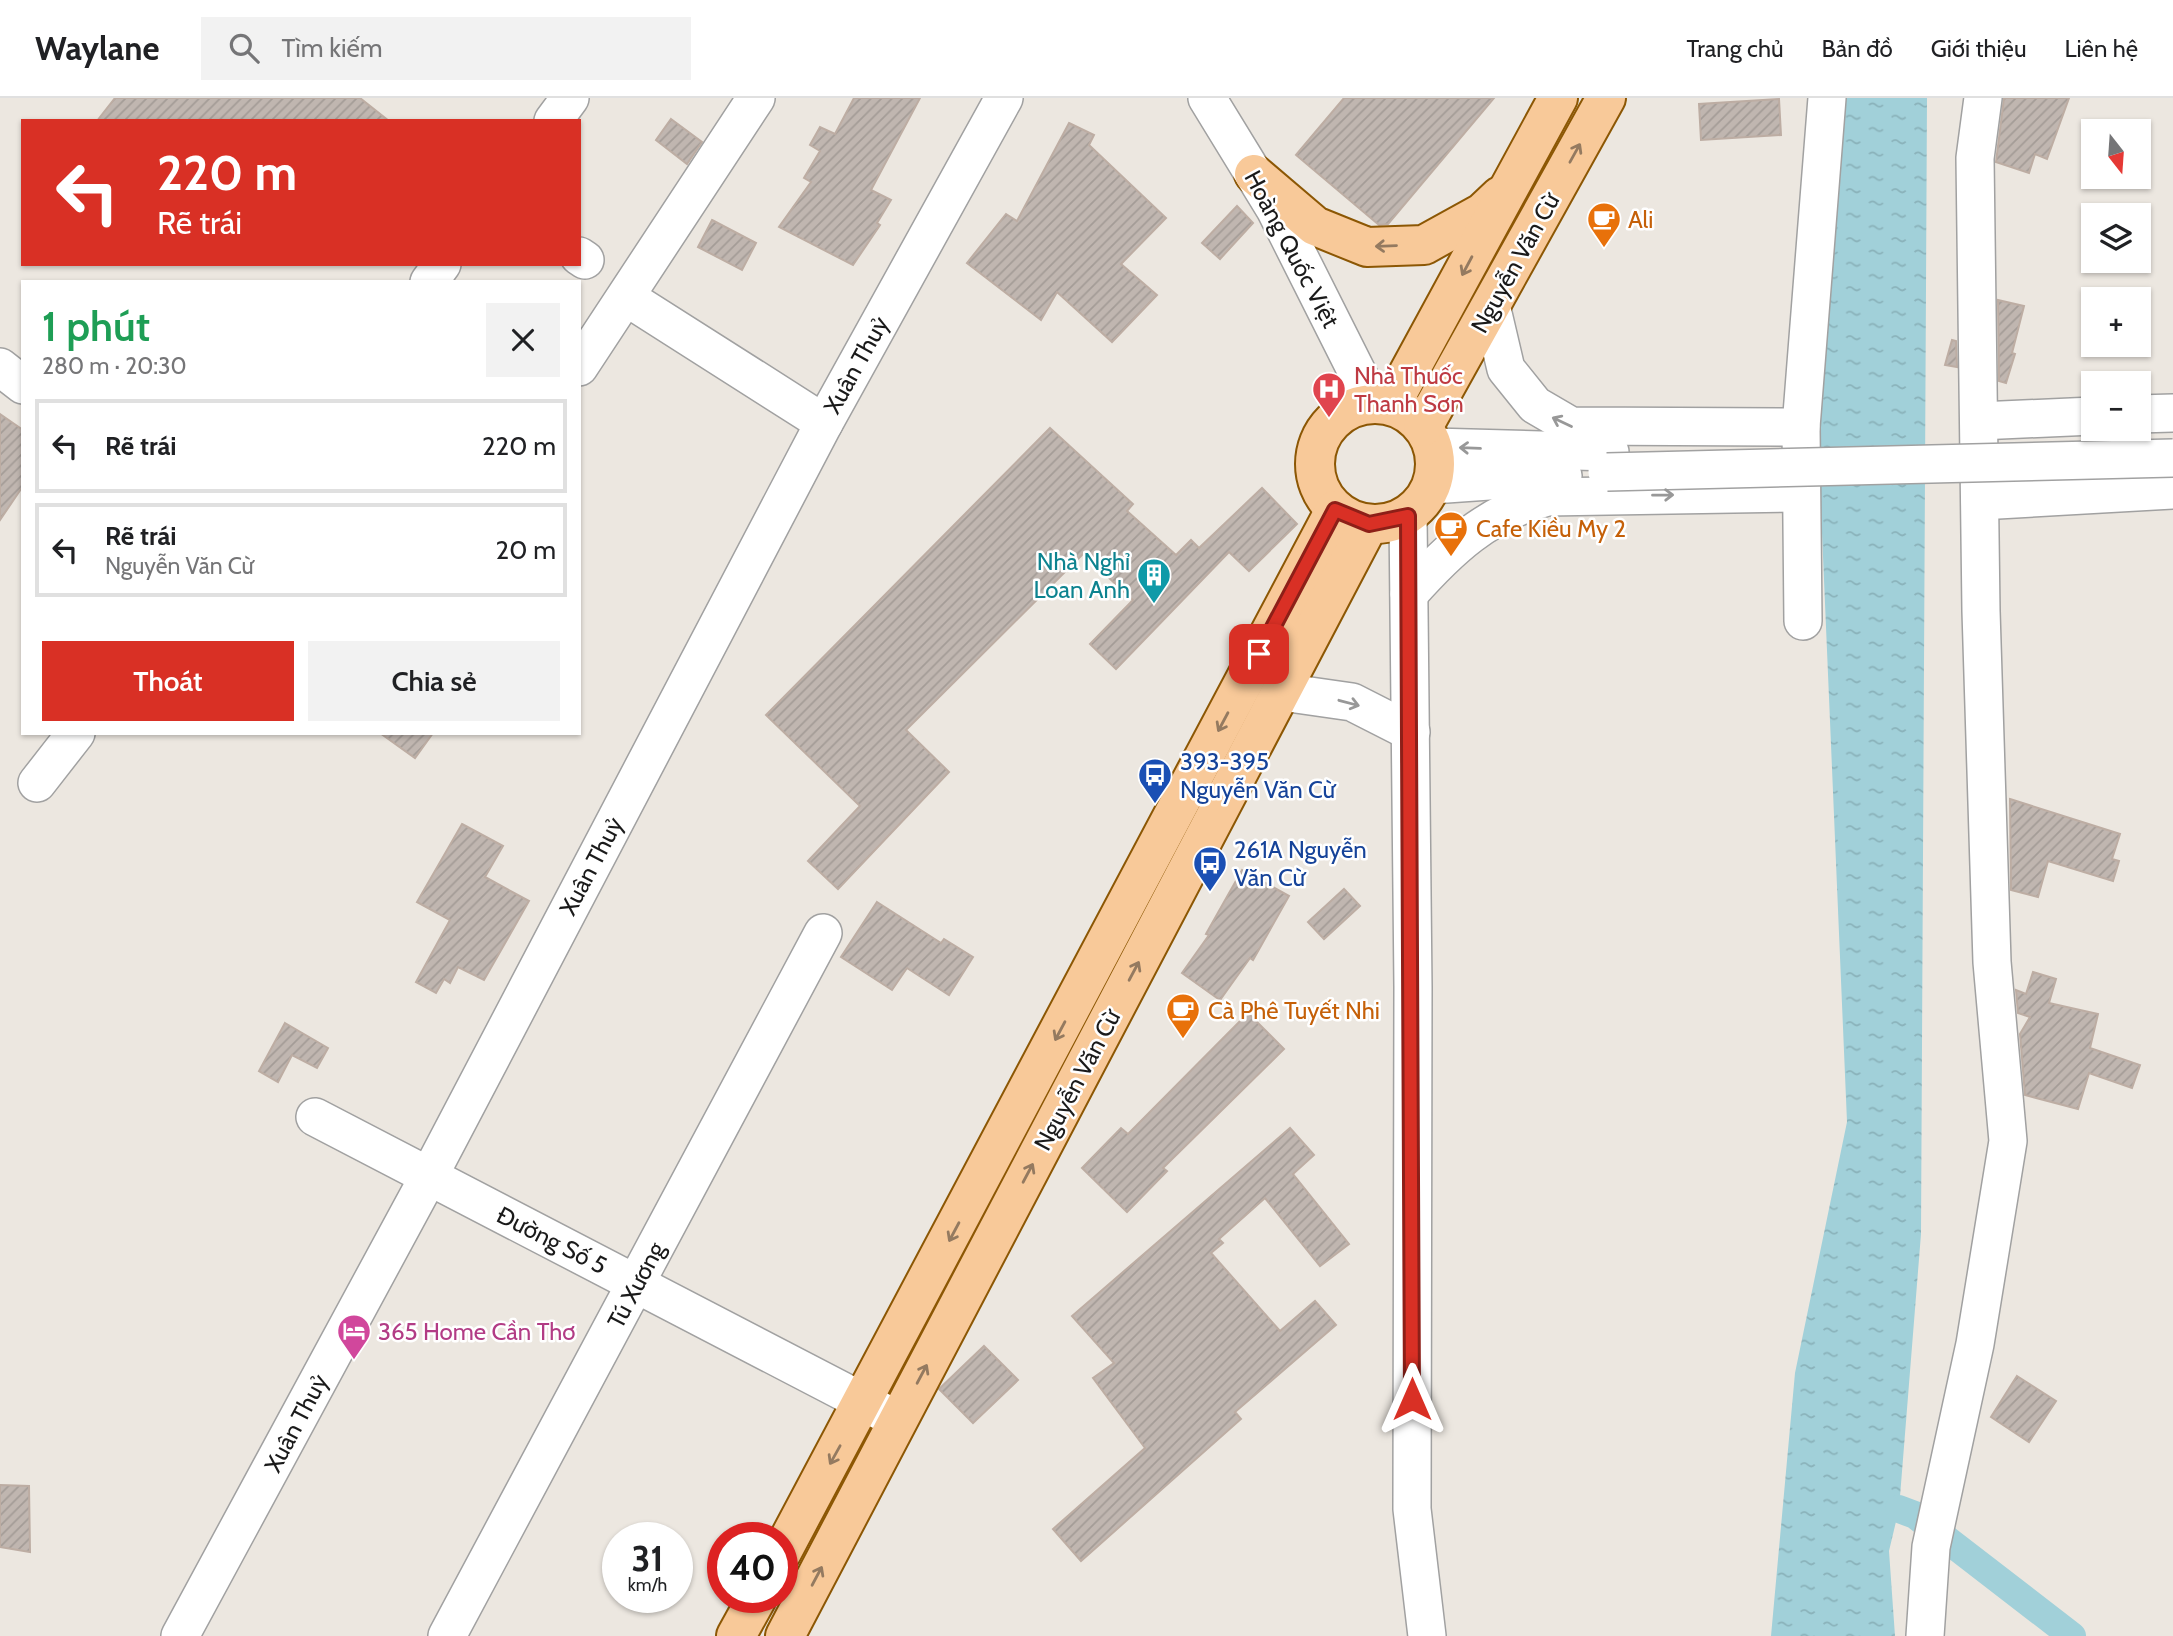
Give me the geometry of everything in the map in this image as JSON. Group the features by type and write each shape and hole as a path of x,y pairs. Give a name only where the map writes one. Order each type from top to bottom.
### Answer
{"main road":[{"name":"Nguyễn Văn Cừ","path":"1381,404 1510,187 1558,98"},
{"name":"Nguyễn Văn Cừ","path":"1428,437 1491,305 1606,98"},
{"path":"1254,174 1315,226 1367,247 1424,245 1482,213 1510,187"},
{"path":"1381,404 1411,415 1428,437 1436,466 1432,485 1408,516 1352,517 1321,492 1315,473 1315,452 1322,434 1335,418 1353,407 1381,404"},
{"name":"Nguyễn Văn Cừ","path":"785,1636 1282,692 1352,517"},
{"name":"Nguyễn Văn Cừ","path":"798,1523 1352,517"},
{"path":"736,1636 749,1613"}],"street":[{"path":"554,119 570,98"},
{"path":"581,364 756,98"},
{"name":"Xuân Thuỷ","path":"180,1636 429,1176 824,423 1004,98"},
{"name":"Hoàng Quốc Việt","path":"1207,98 1275,209 1381,404"},
{"path":"1803,621 1801,427 1827,98"},
{"path":"1925,1636 1931,1547 1975,1344 2008,1141 1992,962 1980,501 1976,158 1983,98"},
{"path":"626,297 824,423"},
{"path":"1491,305 1506,369 1535,405 1572,426 1801,427"},
{"path":"0,367 21,383"},
{"path":"2151,413 2173,412"},
{"path":"1979,421 2081,417"},
{"path":"1428,437 1609,462 2173,458"},
{"path":"1432,485 1609,462 2173,437"},
{"path":"1980,501 2173,490"},
{"path":"1409,594 1447,552 1475,528 1524,503 1548,497 1801,493"},
{"path":"1408,516 1411,732 1412,1509 1427,1636"},
{"path":"1282,692 1352,702 1411,732"},
{"path":"37,783 74,735"},
{"name":"Tú Xương","path":"447,1636 823,933"},
{"name":"Đường Số 5","path":"315,1117 898,1420"}],"water":[{"path":"1822,98 1927,98 1921,1234 1899,1509 1889,1551 1895,1636 1771,1636 1795,1373 1847,1122 1807,179"}],"building":[{"path":"115,98 360,98 386,119 99,119"},
{"path":"854,98 920,98 871,190 891,200 877,223 880,225 853,265 779,227 811,182 804,178 820,151 810,145 820,127 835,134"},
{"path":"1344,98 1494,98 1388,224 1379,225 1296,155"},
{"path":"2004,98 2069,98 2047,159 2035,154 2029,173 1996,162"},
{"path":"1779,99 1781,135 1701,140 1699,104"},
{"path":"671,119 702,142 687,164 656,140"},
{"path":"1069,123 1094,135 1089,145 1166,218 1121,264 1157,295 1112,342 1057,292 1041,320 967,263 1006,214 1017,221"},
{"path":"1237,206 1253,223 1220,259 1202,243"},
{"path":"712,220 756,243 742,270 698,247"},
{"path":"1998,300 2024,306 2012,353 2015,354 2006,383 1999,381"},
{"path":"1952,340 1956,341 1957,367 1945,365"},
{"path":"0,414 21,429 21,489 0,520"},
{"path":"1050,428 1133,504 1127,511 1176,555 1191,540 1199,548 1262,488 1297,524 1249,571 1229,552 1116,669 1090,644 1133,600 1083,554 906,730 949,772 838,889 808,861 860,806 766,715"},
{"path":"383,735 432,735 415,758"},
{"path":"2010,799 2120,834 2112,859 2119,861 2113,881 2048,861 2038,897 2011,890"},
{"path":"462,824 503,846 485,877 529,901 484,980 458,967 450,983 444,979 436,993 416,982 450,920 417,902"},
{"path":"1242,870 1289,896 1253,960 1250,958 1220,1000 1182,973 1209,935 1206,934"},
{"path":"1344,889 1360,906 1324,939 1308,922"},
{"path":"877,902 941,943 944,939 973,957 949,995 907,968 892,990 841,957"},
{"path":"2033,972 2056,979 2049,1003 2098,1014 2090,1048 2140,1065 2132,1088 2089,1073 2078,1109 2025,1095 2020,1034 2030,1017 2018,1013 2016,990 2026,994"},
{"path":"1248,1013 1284,1049 1163,1168 1167,1171 1127,1212 1082,1168 1121,1128 1128,1134"},
{"path":"285,1023 328,1048 317,1068 292,1055 278,1082 259,1071"},
{"path":"1290,1128 1314,1155 1293,1174 1349,1244 1320,1266 1265,1198 1219,1239 1223,1243 1211,1253 1280,1331 1315,1301 1336,1325 1235,1412 1241,1419 1081,1561 1053,1529 1145,1448 1093,1378 1114,1363 1072,1316"},
{"path":"984,1346 1018,1380 973,1423 939,1389"},
{"path":"2017,1376 2056,1401 2029,1442 1991,1417"},
{"path":"0,1485 29,1486 30,1552 0,1547"}],"waterway":[{"path":"1899,1509 1915,1515 2072,1636"}],"place":[{"name":"Ali","path":"1604,249"},
{"name":"Nhà Thuốc Thanh Sơn","path":"1329,419"},
{"name":"Cafe Kiều My 2","path":"1451,558"},
{"name":"Nhà Nghỉ Loan Anh","path":"1154,605"},
{"name":"393-395 Nguyễn Văn Cừ","path":"1155,805"},
{"name":"261A Nguyễn Văn Cừ","path":"1210,893"},
{"name":"Cà Phê Tuyết Nhi","path":"1183,1040"},
{"name":"365 Home Cần Thơ","path":"354,1361"}],"route":[{"path":"1259,654 1335,510 1351,519 1369,524 1390,522 1408,516 1413,987 1412,1399"}]}
